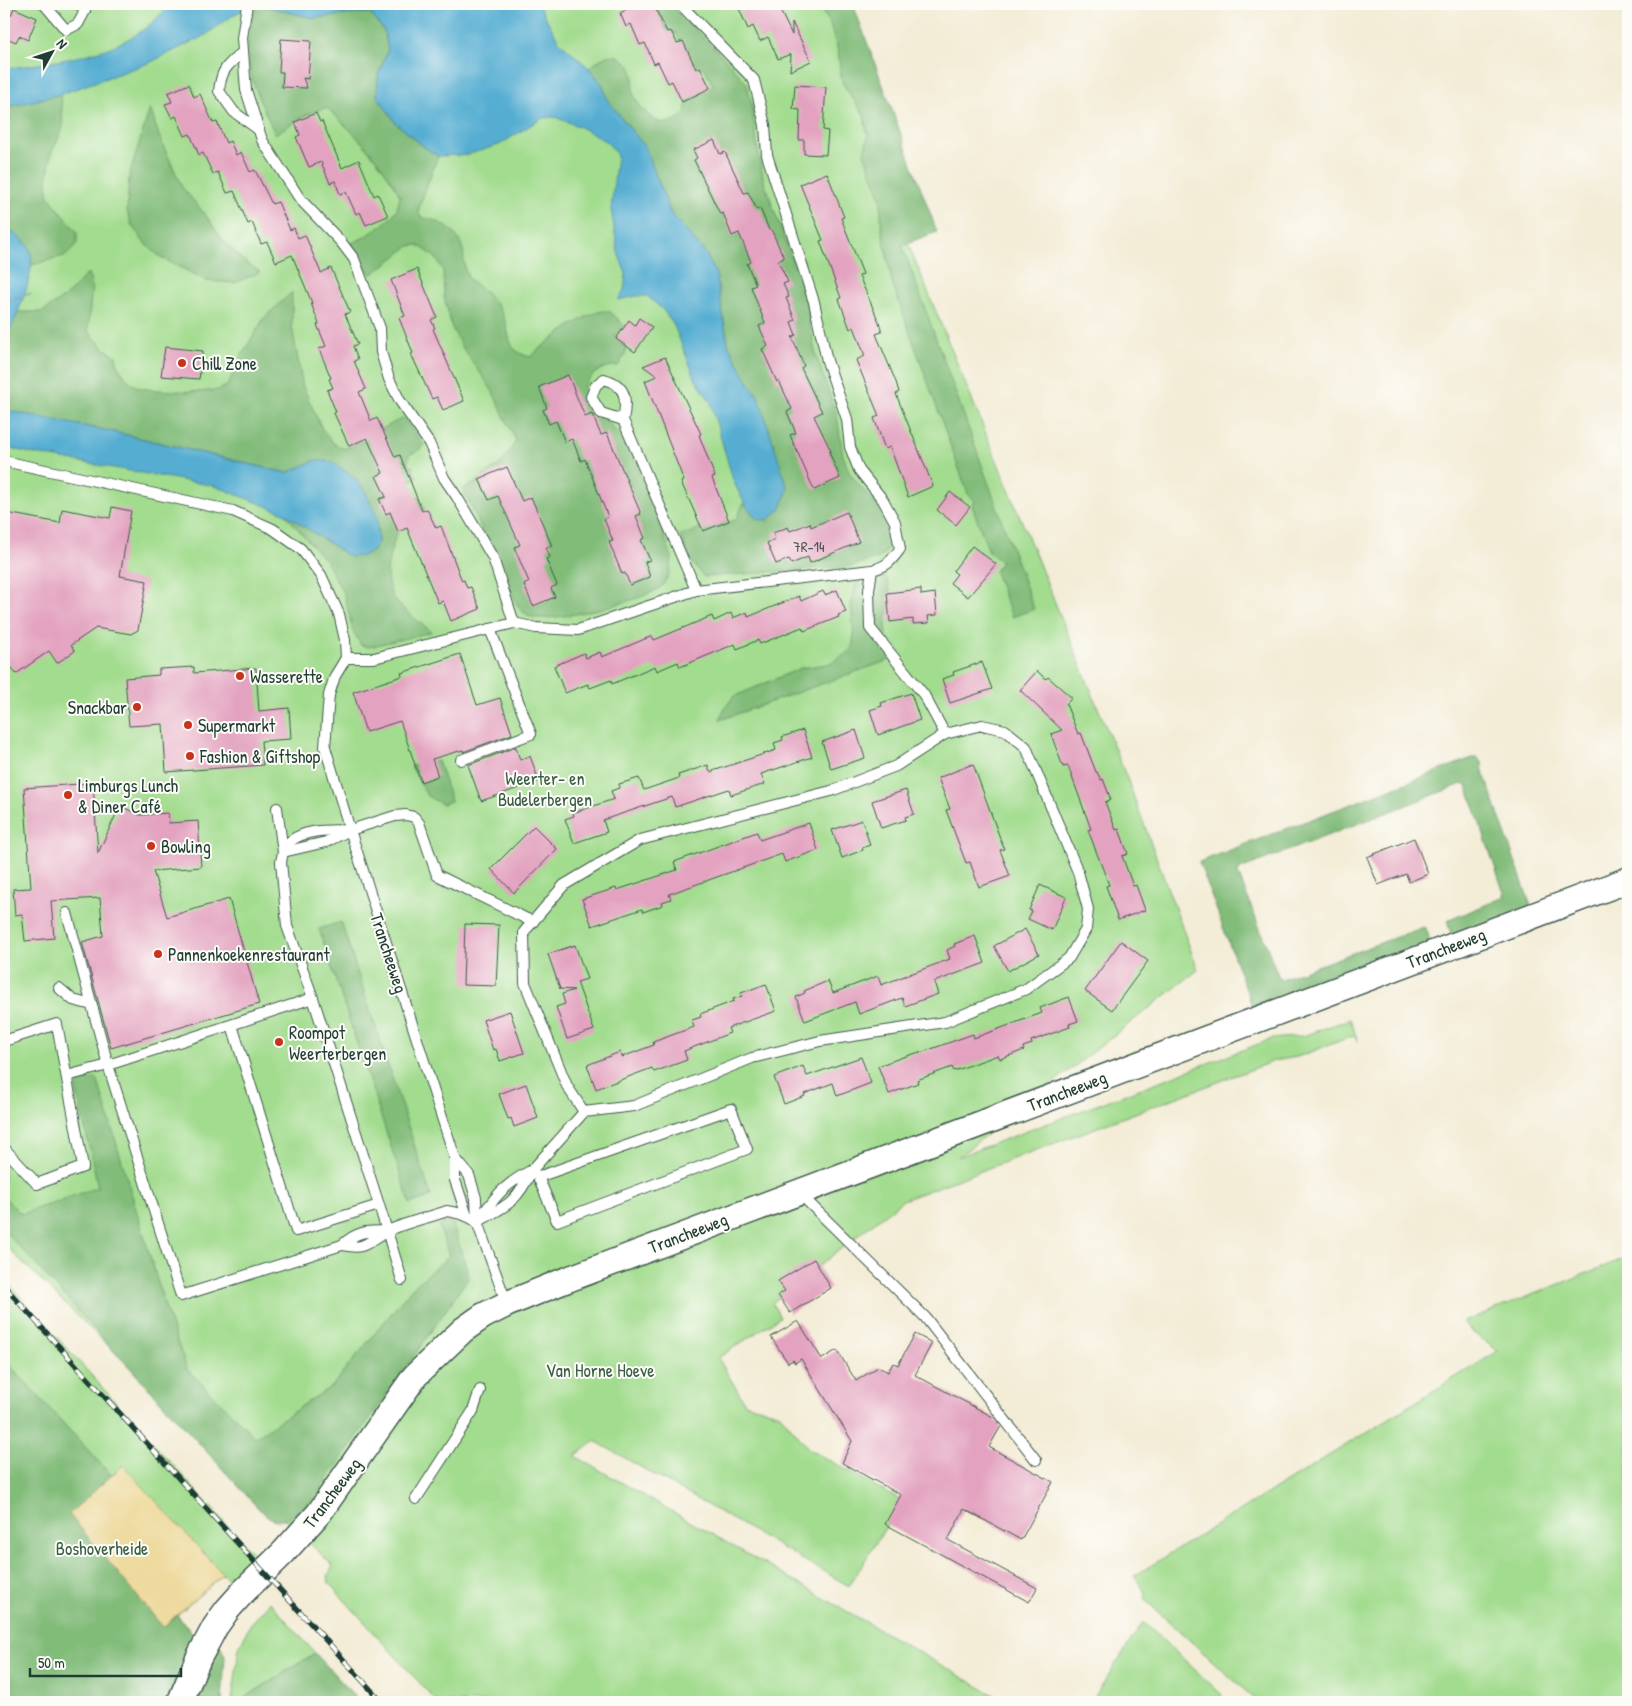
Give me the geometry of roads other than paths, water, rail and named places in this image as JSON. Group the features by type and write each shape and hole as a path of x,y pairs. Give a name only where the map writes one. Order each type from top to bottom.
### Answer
{"street":[{"name":"Trancheeweg","path":"180,1702 199,1657 215,1627 227,1610 319,1513 415,1376 463,1330 483,1316 566,1280 1628,880"}],"lane":[{"path":"44,4 66,30 78,24 86,12 78,4"},
{"path":"4,461 233,511 273,529 301,549 321,575 339,614 345,640 346,658 374,658 514,623 536,628 578,630 696,590 872,570 884,567 900,549 895,522 883,500 859,470 850,447 847,419 827,361 814,302 767,155 765,126 754,80 680,4"},
{"path":"246,8 242,38 246,90 262,140 300,199 341,242 354,259 380,328 381,352 389,379 400,401 429,443 444,478 493,558 514,623"},
{"path":"243,52 229,63 221,75 219,91 234,112 259,130"},
{"path":"623,420 696,590"},
{"path":"872,570 869,590 870,628 924,695 946,734"},
{"path":"461,760 531,734 490,630"},
{"name":"Trancheeweg","path":"346,658 335,676 329,695 325,747 455,1158 455,1180 467,1216"},
{"path":"535,1173 584,1112 634,1106 752,1058 820,1041 945,1022 1026,989 1069,958 1086,929 1088,909 1078,872 1026,747 1005,730 982,725 946,734 896,766 831,791 640,840 564,885 524,932 525,982 567,1086 584,1112"},
{"path":"277,808 283,852 281,862 287,926 312,998 402,1280"},
{"path":"283,852 291,841 299,836 321,831 350,830 395,816 406,815 414,817 419,823 437,876 533,922"},
{"path":"67,914 108,1065 181,1296 342,1245 351,1236 366,1232 387,1231 447,1211 457,1212 477,1222 497,1195 512,1180 731,1108 747,1149 557,1221 535,1173"},
{"path":"59,988 73,1000 92,1005"},
{"path":"67,1076 108,1065 312,998"},
{"path":"4,1041 57,1024 83,1167 37,1184 4,1148"},
{"path":"232,1025 296,1231 379,1205"},
{"name":"Trancheeweg","path":"455,1158 469,1175 476,1198 477,1222 507,1304"},
{"path":"798,1192 925,1317 1036,1460"},
{"path":"416,1498 473,1411 480,1390"}],"water":[{"path":"169,4 256,4 235,14 204,36 149,63 61,94 4,108 4,69 72,58 116,45 136,35 154,21"},
{"path":"256,4 538,4 559,41 589,68 602,84 608,101 645,147 671,214 706,254 716,274 728,344 759,398 788,489 781,508 768,520 757,519 746,506 734,483 710,401 695,378 673,323 662,309 647,296 636,296 618,300 624,290 626,274 618,253 611,209 617,155 607,142 580,127 555,117 542,118 499,145 466,155 438,156 396,123 377,96 378,76 388,49 384,31 371,14 363,13 313,18"},
{"path":"4,227 26,243 32,259 24,297 4,343"},
{"path":"4,410 114,432 287,473 316,460 332,462 355,478 365,491 377,517 378,542 374,550 362,556 350,557 284,513 215,486 4,447"}],"railway":[{"path":"4,1286 382,1702"}],"place":[{"name":"Chill Zone","path":"182,363"},
{"name":"Wasserette","path":"240,676"},
{"name":"Snackbar","path":"137,707"},
{"name":"Supermarkt","path":"188,725"},
{"name":"Fashion & Giftshop","path":"190,756"},
{"name":"Limburgs Lunch & Diner Café","path":"68,795"},
{"name":"Bowling","path":"151,846"},
{"name":"Pannenkoekenrestaurant","path":"158,954"},
{"name":"Roompot Weerterbergen","path":"279,1042"}],"park label":[{"name":"Weerter- en Budelerbergen","path":"545,788"},
{"name":"Van Horne Hoeve","path":"600,1370"},
{"name":"Boshoverheide","path":"102,1548"}]}
